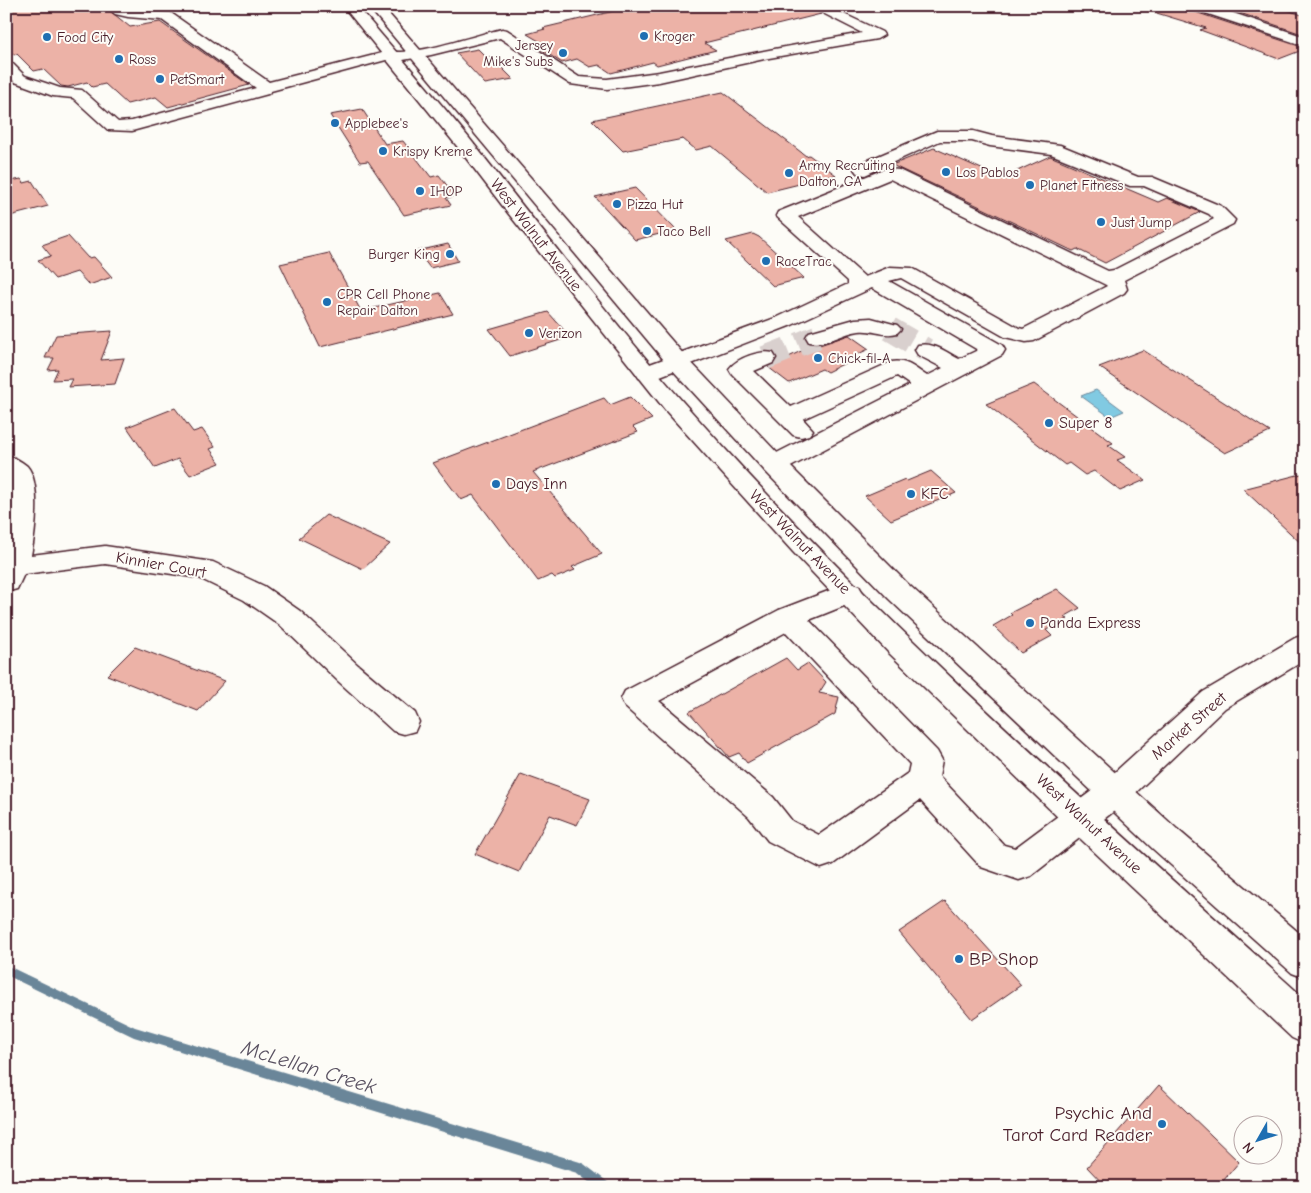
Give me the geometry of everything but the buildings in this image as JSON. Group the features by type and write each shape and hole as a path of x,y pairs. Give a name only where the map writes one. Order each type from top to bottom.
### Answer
{"main road":[{"path":"113,6 120,12 166,16 259,84 266,86 279,85 399,56 502,34 574,81 607,84 878,35 816,6"},
{"name":"West Walnut Avenue","path":"350,6 399,56 774,465 899,592 1116,791 1165,839 1305,961"},
{"name":"West Walnut Avenue","path":"375,6 399,56 514,209 647,373 739,478 899,645 1080,817 1305,1025"},
{"path":"1198,6 1305,42"},
{"path":"6,65 20,79 58,93 77,92 114,127 132,126 263,91 266,86"},
{"path":"875,179 863,169 937,136 973,136 990,141 1054,149 1136,182 1146,181 1198,202 1215,210 1226,220 1119,276 1104,277"},
{"path":"647,373 785,321 866,284 890,274 905,272 1012,333 1026,336 1117,289 1116,282 893,174 875,179 785,216 857,279 866,284 994,350 774,465"},
{"path":"817,337 855,325 870,324 890,329"},
{"path":"926,350 958,368"},
{"path":"765,358 740,368 815,443"},
{"path":"788,417 899,367 926,386"},
{"path":"6,463 18,472 23,494 24,531 11,575"},
{"name":"Kinnier Court","path":"11,575 106,555 204,569 254,594 290,618 348,673 404,722"},
{"path":"789,617 926,760 922,780 821,853 780,831 761,807 636,699 789,617 849,593"},
{"name":"Market Street","path":"922,780 993,856 1019,865 1116,791 1214,700 1305,646"}],"water":[{"path":"1096,390 1124,411 1110,417 1081,396"}],"waterway":[{"name":"McLellan Creek","path":"6,970 134,1032 580,1168 605,1187"}],"tunnel":[{"path":"890,329 926,350"},
{"path":"765,358 817,337"}],"place":[{"name":"Kroger","path":"644,36"},
{"name":"Food City","path":"47,37"},
{"name":"Jersey Mike's Subs","path":"563,53"},
{"name":"Ross","path":"119,59"},
{"name":"PetSmart","path":"160,79"},
{"name":"Applebee's","path":"335,123"},
{"name":"Krispy Kreme","path":"383,151"},
{"name":"Los Pablos","path":"946,172"},
{"name":"Army Recruiting Dalton, GA","path":"789,173"},
{"name":"Planet Fitness","path":"1030,185"},
{"name":"IHOP","path":"420,191"},
{"name":"Pizza Hut","path":"617,204"},
{"name":"Just Jump","path":"1101,222"},
{"name":"Taco Bell","path":"647,231"},
{"name":"Burger King","path":"450,254"},
{"name":"RaceTrac","path":"766,261"},
{"name":"CPR Cell Phone Repair Dalton","path":"327,302"},
{"name":"Verizon","path":"529,333"},
{"name":"Chick-fil-A","path":"818,358"},
{"name":"Super 8","path":"1049,423"},
{"name":"Days Inn","path":"496,484"},
{"name":"KFC","path":"911,494"},
{"name":"Panda Express","path":"1030,623"},
{"name":"BP Shop","path":"959,959"},
{"name":"Psychic And Tarot Card Reader","path":"1162,1124"}]}
